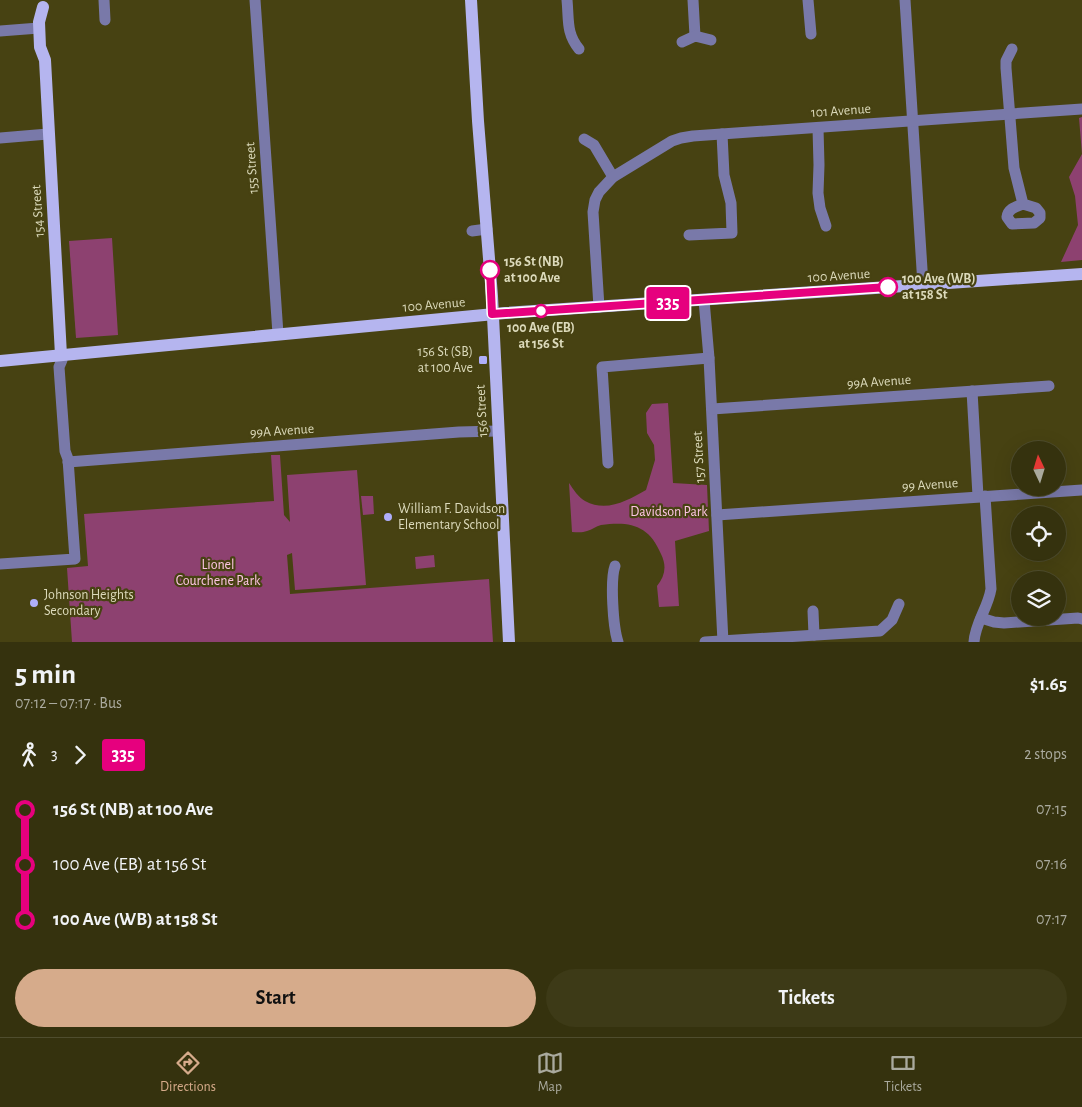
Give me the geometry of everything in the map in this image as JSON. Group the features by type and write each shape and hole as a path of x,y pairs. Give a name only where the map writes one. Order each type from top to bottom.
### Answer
{"main road":[{"name":"156 Street","path":"471,0 487,229 509,642"},
{"name":"154 Street","path":"43,4 38,22 40,47 45,60 62,358"},
{"name":"154 Street","path":"43,4 47,22 49,48 45,60"},
{"name":"100 Avenue","path":"0,361 62,358 278,334 492,314 1082,274"}],"street":[{"path":"104,0 105,20"},
{"name":"155 Street","path":"255,0 278,334"},
{"path":"567,0 570,34 572,41 579,49"},
{"path":"693,0 695,36"},
{"path":"808,0 811,34"},
{"path":"905,0 923,285"},
{"path":"0,31 39,28"},
{"path":"682,42 695,36 711,40"},
{"path":"1012,49 1006,61 1006,68 1014,168 1023,204"},
{"name":"101 Avenue","path":"599,307 595,200 599,192 613,177 678,138 1082,109"},
{"path":"818,128 818,193 820,208 826,226"},
{"path":"0,138 48,134"},
{"path":"689,235 732,233 731,203 724,175 722,134"},
{"path":"584,139 594,145 613,177"},
{"path":"472,231 487,229"},
{"name":"157 Street","path":"704,300 712,409 723,641"},
{"name":"154 Street","path":"0,564 75,558 59,367 62,358"},
{"path":"608,462 602,367 709,358"},
{"name":"99A Avenue","path":"712,409 1049,386"},
{"path":"972,391 991,584 989,598 976,630 974,642"},
{"name":"99A Avenue","path":"68,460 497,431"},
{"name":"99 Avenue","path":"717,515 780,513 981,496 1082,490"},
{"path":"615,566 613,578 615,634 618,642"},
{"path":"705,642 880,631 892,620 899,604"},
{"path":"813,611 814,635"},
{"path":"981,618 1004,623 1078,618 1082,620"}],"green space":[{"path":"1082,117 1082,154 1079,118"},
{"path":"1082,154 1082,260 1061,262 1078,225 1075,196 1069,177"},
{"path":"112,238 118,335 76,338 69,241"},
{"name":"Davidson Park","path":"668,403 673,483 707,485 709,531 675,541 679,606 659,607 657,586 663,575 663,558 651,537 637,527 621,524 601,525 585,532 572,532 569,483 583,500 601,506 617,504 646,490 655,460 654,445 647,433 646,413 652,404"},
{"name":"Lionel Courchene Park","path":"271,455 280,455 284,515 290,522 287,475 357,470 366,585 295,590 292,553 287,555 290,594 489,579 493,642 72,642 67,568 88,566 84,514 274,501"},
{"path":"361,496 373,496 374,514 363,515"},
{"path":"434,555 435,567 416,569 415,557"}],"bus line":[{"name":"335","path":"490,270 492,314 888,287"}],"place":[{"name":"156 St (NB) at 100 Ave","path":"490,270"},
{"name":"100 Ave (WB) at 158 St","path":"888,287"},
{"name":"100 Ave (EB) at 156 St","path":"541,311"},
{"name":"156 St (SB) at 100 Ave","path":"483,360"},
{"name":"William F. Davidson Elementary School","path":"388,517"},
{"name":"Johnson Heights Secondary","path":"34,603"}]}
